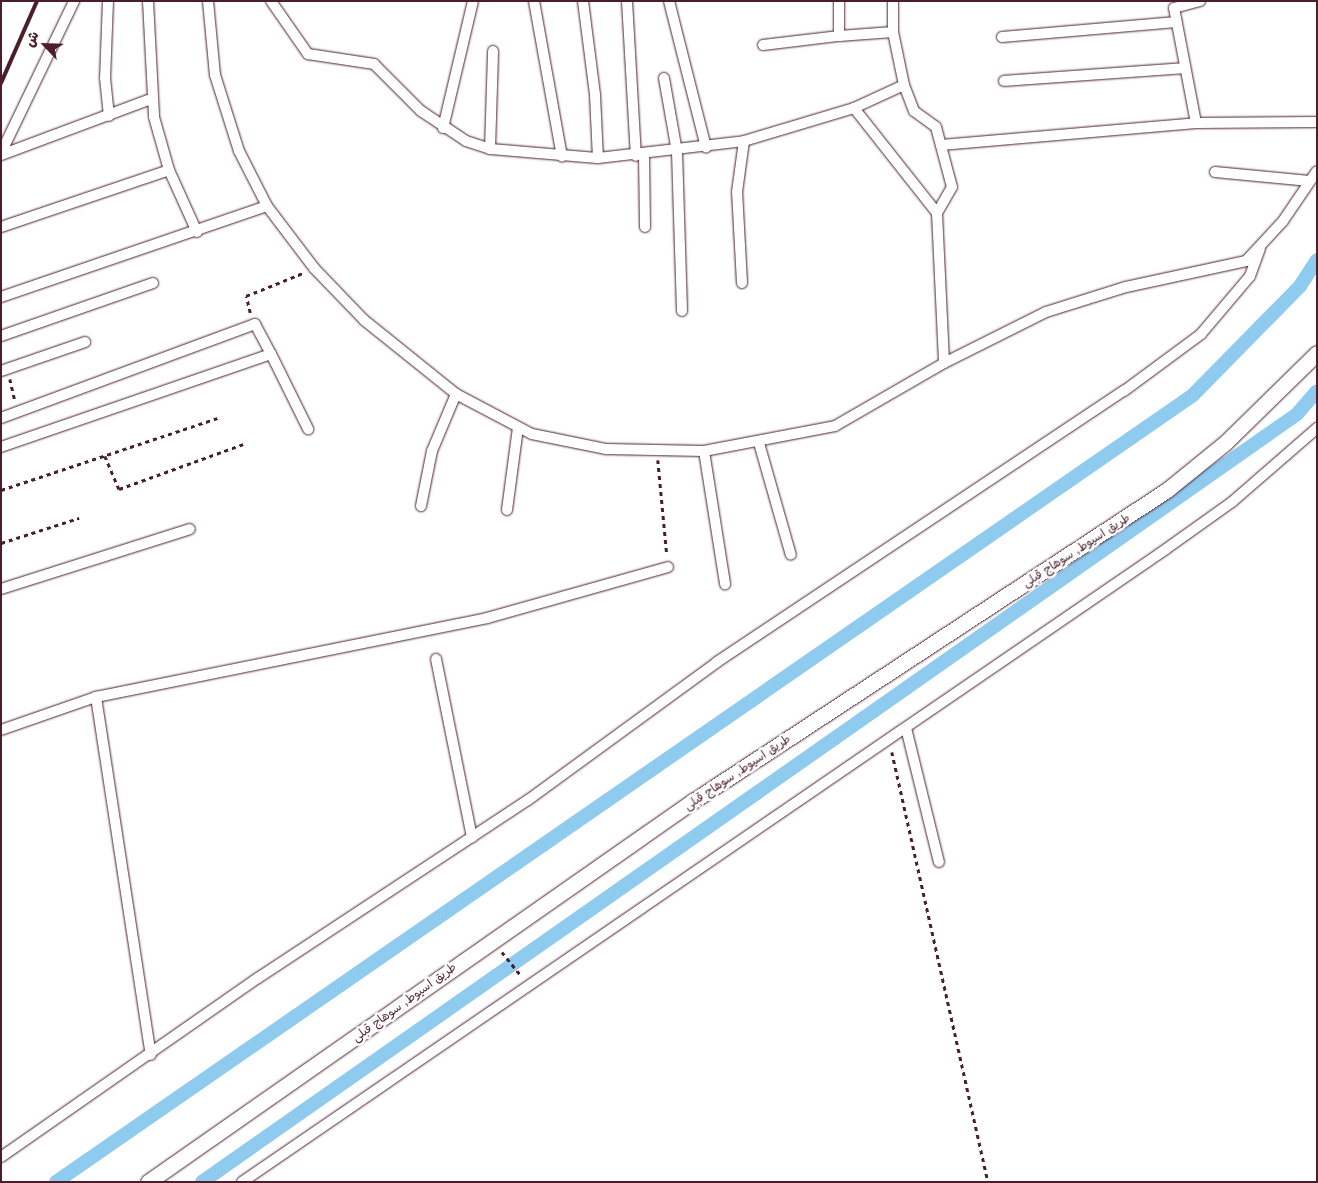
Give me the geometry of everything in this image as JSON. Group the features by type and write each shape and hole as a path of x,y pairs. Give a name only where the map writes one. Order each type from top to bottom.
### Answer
{"main road":[{"name":"طريق اسيوط, سوهاج قبلى","path":"148,1182 693,801 1167,490 1233,435 1317,353"}],"street":[{"path":"1,154 74,1"},
{"path":"108,1 104,49 109,116"},
{"path":"148,1 151,99 169,170 197,232"},
{"path":"208,1 215,75 225,115 267,206 314,268 364,320 456,394 518,428 576,444 658,453 704,451 759,443 835,426 944,363 1061,307 1126,287 1237,264 1260,249"},
{"path":"271,1 308,54 374,64 443,128 490,149 598,158 677,152 744,141 854,108 904,84"},
{"path":"443,128 473,1"},
{"path":"534,1 562,156"},
{"path":"582,1 595,94 598,158"},
{"path":"627,1 645,227"},
{"path":"669,1 706,147"},
{"path":"839,1 839,36"},
{"path":"893,1 893,32 904,84 914,111 936,127 952,187 937,214 944,363"},
{"path":"1196,123 1176,22 1175,6 1200,1"},
{"path":"1002,37 1176,22"},
{"path":"764,45 893,32"},
{"path":"490,149 493,51"},
{"path":"1004,81 1186,68"},
{"path":"664,78 677,152 682,311"},
{"path":"1,154 109,116 151,99"},
{"path":"854,108 937,214"},
{"path":"941,145 1196,123 1317,122"},
{"path":"742,283 737,192 744,141"},
{"path":"1,226 169,170"},
{"path":"1,1158 565,774 717,662 1124,391 1201,334 1250,276 1260,249 1317,171"},
{"path":"1215,172 1310,181"},
{"path":"1,296 197,232 267,206"},
{"path":"1,336 153,283"},
{"path":"1,418 255,324 308,429"},
{"path":"5,370 84,342"},
{"path":"1,446 271,354"},
{"path":"421,506 432,451 456,394"},
{"path":"507,510 518,428"},
{"path":"242,1182 526,983 888,741 1232,502 1317,428"},
{"path":"759,443 791,555"},
{"path":"704,451 725,584"},
{"path":"1,589 190,529"},
{"path":"1,730 96,697 487,618 668,567"},
{"path":"436,659 472,837"},
{"path":"96,697 151,1055"},
{"path":"906,728 939,862"}],"path":[{"path":"255,324 246,296 314,268"},
{"path":"5,370 17,412"},
{"path":"1,490 220,417"},
{"path":"105,456 119,489 243,444"},
{"path":"658,453 668,567"},
{"path":"1,543 79,518"},
{"path":"888,741 988,1182"},
{"path":"506,957 523,978"}],"waterway":[{"path":"56,1182 1193,395 1300,286 1317,260"},
{"path":"202,1182 1297,414 1317,391"}],"railway":[{"path":"1,83 37,1"}]}
